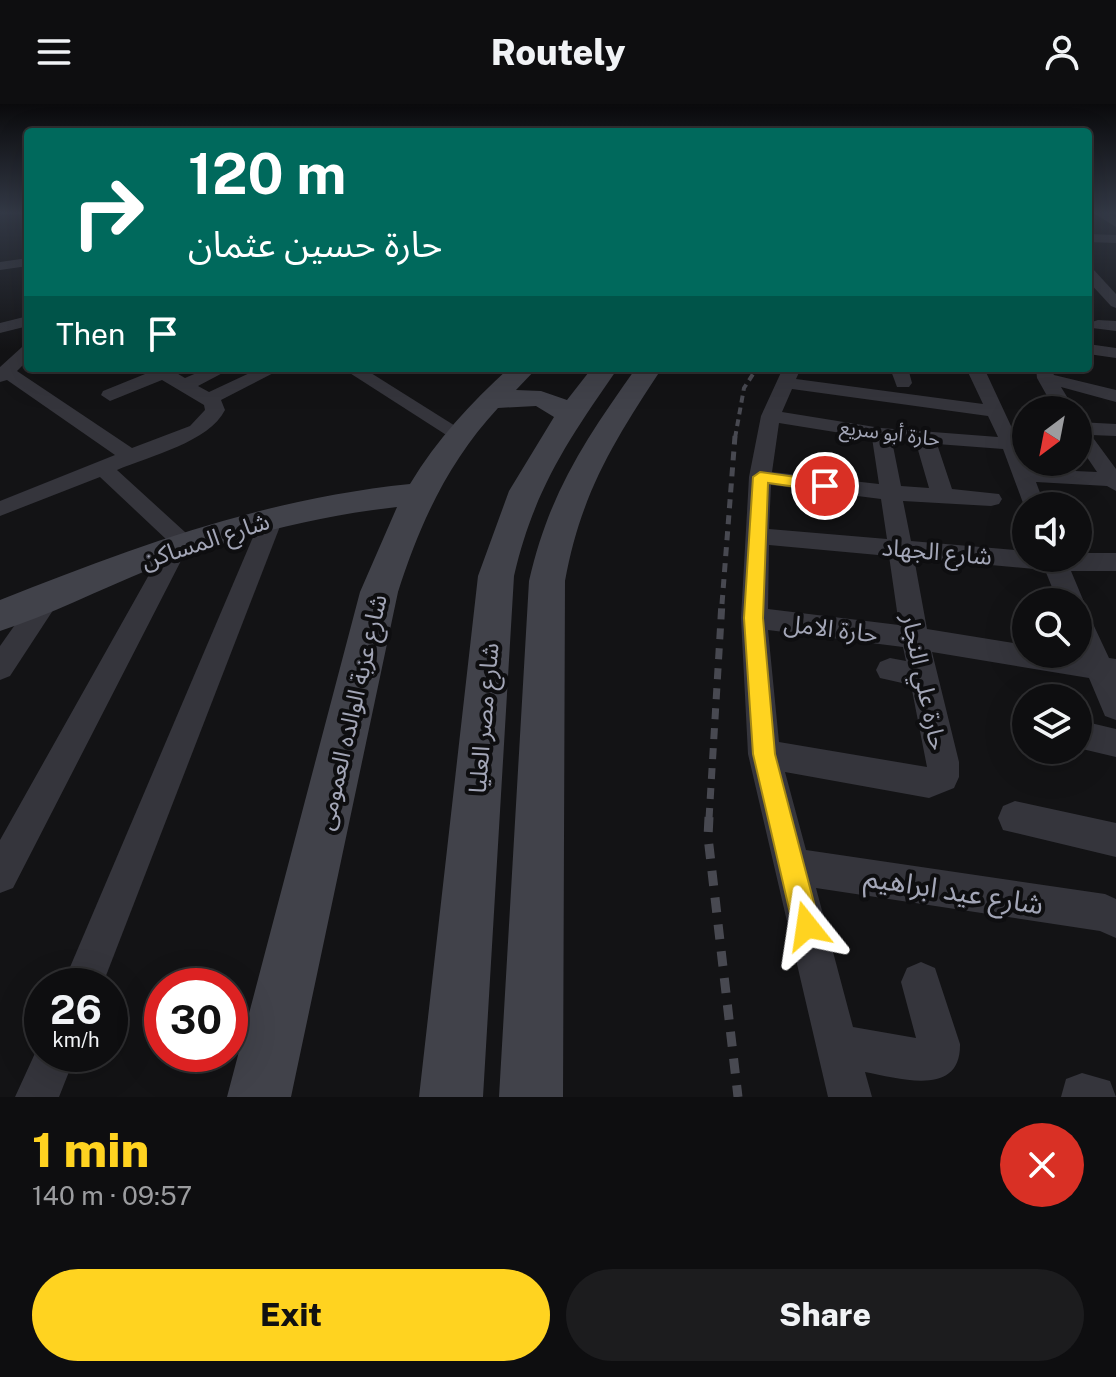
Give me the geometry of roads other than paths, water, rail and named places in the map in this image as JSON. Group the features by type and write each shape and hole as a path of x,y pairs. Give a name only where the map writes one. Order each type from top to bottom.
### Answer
{"street":[{"path":"0,266 24,263"},
{"path":"1092,276 1112,299"},
{"path":"1092,294 1112,299"},
{"path":"0,328 24,322"},
{"path":"1098,325 1116,326"},
{"path":"1092,350 1116,353"},
{"path":"26,372 131,457"},
{"path":"110,395 155,372"},
{"path":"0,509 203,425 215,410 213,402 162,372"},
{"path":"184,385 214,372"},
{"path":"208,399 265,372"},
{"path":"357,372 458,434"},
{"name":"شارع عزبة الوالده العمومى","path":"259,1097 379,592 397,539 418,494 458,434 487,401 520,372"},
{"path":"549,372 554,378 569,381 598,372"},
{"name":"شارع مصر العليا","path":"451,1097 496,576 514,509 534,468 603,372"},
{"path":"531,1097 547,581 561,516 591,454 646,372"},
{"path":"977,372 1011,444"},
{"path":"1044,373 1116,396"},
{"path":"1044,373 1057,396"},
{"path":"850,1097 840,1046 790,866 764,754 754,618 760,477 771,416 788,375 994,411"},
{"path":"487,401 543,398 554,402 570,416"},
{"name":"حارة أبو سريع","path":"771,416 881,434 1011,444"},
{"path":"1092,429 1116,430"},
{"name":"حارة علي النجار","path":"764,754 929,783 938,781 944,771 915,638 881,434"},
{"path":"925,439 943,497"},
{"path":"1092,449 1115,481"},
{"path":"0,875 181,544 103,468"},
{"path":"1038,476 1115,481"},
{"path":"760,477 891,493 991,499"},
{"name":"شارع المساكن","path":"0,616 181,544 273,516 343,501 418,494"},
{"path":"514,509 561,516"},
{"path":"89,968 273,516"},
{"name":"شارع الجهاد","path":"758,536 1012,557"},
{"name":"شارع الجهاد","path":"1092,561 1116,562"},
{"path":"0,668 50,595"},
{"name":"حارة الامل","path":"754,618 915,638 1107,669"},
{"path":"1092,643 1107,669 1116,707"},
{"path":"890,670 923,675"},
{"path":"1092,737 1116,743"},
{"path":"1015,818 1116,840"},
{"name":"شارع عيد ابراهيم","path":"790,866 1105,913 1116,919"},
{"path":"840,1046 934,1063 939,1057 939,1044 921,982"},
{"path":"37,1097 47,1072"}],"railway":[{"path":"735,438 744,388 754,372"},
{"path":"722,604 735,436"},
{"path":"709,819 722,602"},
{"path":"709,817 708,837 738,1097"}]}
